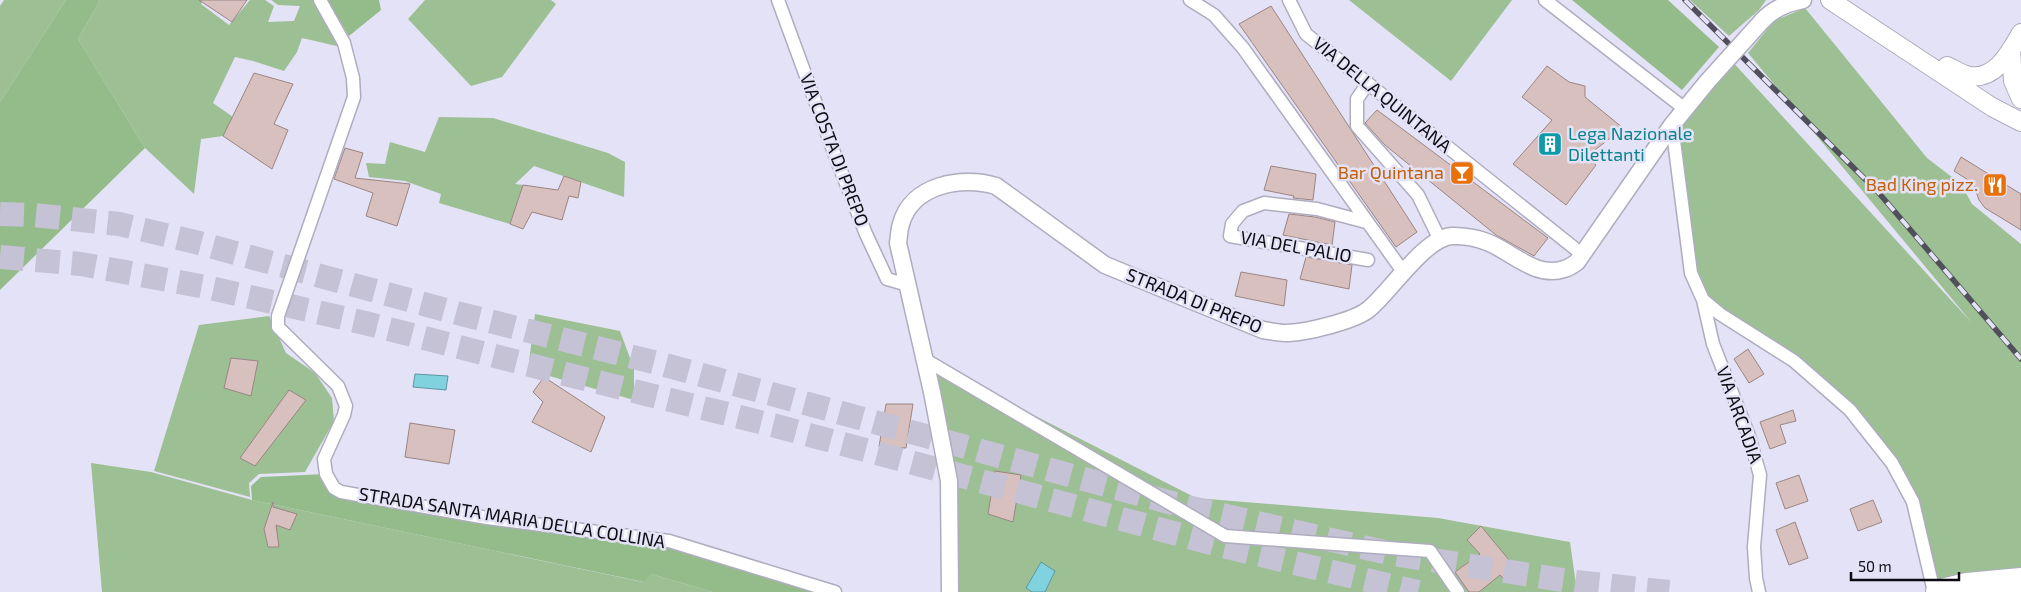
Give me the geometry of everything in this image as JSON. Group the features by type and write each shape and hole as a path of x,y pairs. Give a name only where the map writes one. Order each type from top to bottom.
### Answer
{"highway":[{"path":"1938,592 1967,585 2021,580"}],"main road":[{"path":"1830,0 1992,106 2021,122"},
{"path":"1924,62 1948,67 1968,76 1978,76 1996,69 2021,33"},
{"path":"2011,49 2014,81 2021,99"}],"street":[{"name":"STRADA SANTA MARIA DELLA COLLINA","path":"320,0 344,43 353,78 354,97 278,316 278,327 338,386 346,406 344,415 324,459 326,474 334,488 341,492 487,518 669,541 835,592"},
{"name":"VIA COSTA DI PREPO","path":"778,0 866,234 887,279 908,285"},
{"name":"VIA DEL PALIO","path":"1190,0 1214,15 1242,48 1404,273"},
{"name":"VIA DELLA QUINTANA","path":"1289,0 1306,34 1583,255"},
{"path":"1546,0 1685,109"},
{"name":"STRADA DI PREPO","path":"950,592 949,481 898,243 901,224 910,206 929,190 955,182 979,181 996,186 1105,265 1263,330 1285,333 1324,327 1368,310 1426,248 1451,236 1488,242 1533,267 1549,271 1563,270 1577,262 1672,125 1768,11 1790,2 1803,0"},
{"path":"1825,0 1830,0"},
{"path":"1368,83 1357,99 1357,126 1418,195 1440,240"},
{"name":"VIA ARCADIA","path":"1672,125 1691,273 1703,300 1713,344 1749,436 1760,475 1754,547 1759,592"},
{"name":"VIA DEL PALIO","path":"1366,222 1317,209 1264,202 1243,211 1232,224 1230,236 1368,260"},
{"path":"1703,300 1720,314 1794,361 1850,410 1892,463 1913,502 1934,592"},
{"path":"924,359 1225,536 1430,551 1458,592"}],"green space":[{"path":"4,0 66,0 0,102 0,6"},
{"path":"66,0 100,0 78,39 145,148 0,290 0,102"},
{"path":"100,0 204,0 201,4 229,25 250,0 265,0 274,6 268,22 294,21 300,6 278,5 271,0 317,0 341,47 302,38 297,52 284,71 235,57 213,103 233,117 223,136 201,139 194,194 145,148 78,39"},
{"path":"327,0 379,0 381,10 349,36"},
{"path":"425,0 551,0 556,4 502,77 471,86 408,19"},
{"path":"1349,0 1512,0 1451,81"},
{"path":"1572,0 1668,0 1719,47 1682,90"},
{"path":"1690,0 1766,0 1759,10 1729,36"},
{"path":"1805,8 1927,158 1961,184 1972,204 2021,244 2021,571 2008,574 1933,580 1913,502 1850,410 1720,314 1691,273 1672,125 1729,58 1972,323 1748,53 1774,21"},
{"path":"439,117 493,118 608,153 625,162 624,197 534,166 515,184 523,185 510,224 439,203 441,194 405,181 369,177 366,163 385,164 390,142 425,152"},
{"path":"535,314 620,331 634,369 634,400 528,370"},
{"path":"269,316 286,353 315,373 332,398 334,421 305,472 259,474 249,483 250,497 154,471 199,325"},
{"path":"924,359 1196,498 1438,518 1570,542 1577,592 950,592 949,481"},
{"path":"91,463 151,472 252,500 643,582 651,574 713,592 102,592"},
{"path":"326,474 334,488 669,541 827,592 713,592 651,574 644,582 252,500 251,486 261,477"}],"water":[{"path":"415,374 448,376 446,390 413,387"},
{"path":"1041,562 1055,571 1045,592 1032,592 1026,588"}],"building":[{"path":"199,0 247,0 232,22"},
{"path":"1271,6 1417,232 1396,247 1239,24"},
{"name":"Lega Nazionale Dilettanti","path":"1547,66 1569,82 1585,86 1585,97 1623,128 1586,157 1596,165 1566,205 1513,164 1552,120 1522,97"},
{"path":"254,73 293,84 274,124 288,130 272,169 223,136"},
{"path":"1377,110 1548,238 1534,256 1496,235 1385,145 1365,123"},
{"path":"345,148 363,153 355,178 410,184 397,226 366,216 373,193 334,179"},
{"path":"1961,157 2021,194 2021,230 1985,208 1979,200 1973,183 1954,171"},
{"path":"1271,166 1316,174 1313,200 1293,198 1294,196 1264,190"},
{"path":"564,176 581,182 578,198 569,196 562,220 532,212 523,229 510,224 523,185 558,190"},
{"path":"1289,214 1335,222 1332,245 1283,235"},
{"path":"1306,257 1352,265 1349,289 1300,279"},
{"path":"1241,272 1287,280 1284,306 1235,296"},
{"path":"1748,349 1764,374 1749,383 1734,359"},
{"path":"231,358 258,361 251,396 224,388"},
{"path":"544,377 605,417 591,452 532,422 543,402 533,392"},
{"path":"289,390 306,400 255,466 240,458"},
{"path":"886,404 913,404 906,448 879,447"},
{"path":"1793,410 1796,421 1780,425 1786,443 1770,449 1760,422"},
{"path":"410,423 455,430 449,464 405,457"},
{"path":"995,471 1021,475 1013,522 988,514"},
{"path":"1799,475 1808,501 1785,509 1776,483"},
{"path":"1873,500 1882,522 1858,531 1850,509"},
{"path":"273,502 273,507 297,514 290,530 276,525 279,547 268,547 264,529"},
{"path":"1795,522 1808,558 1789,565 1776,530"},
{"path":"1481,526 1518,571 1504,579 1500,575 1479,592 1469,592 1455,572 1480,554 1467,540"}],"tunnel":[{"path":"0,214 34,215 119,224 195,242 457,313 665,365 1183,506 1393,554 1576,582 1669,592"},
{"path":"0,257 81,264 206,287 365,323 776,426 1222,546 1418,592"}],"railway":[{"path":"1685,0 1878,192 2021,359"}],"place":[{"name":"Lega Nazionale Dilettanti","path":"1550,144"},
{"name":"Bar Quintana","path":"1462,173"},
{"name":"Bad King pizz.","path":"1995,185"}]}
